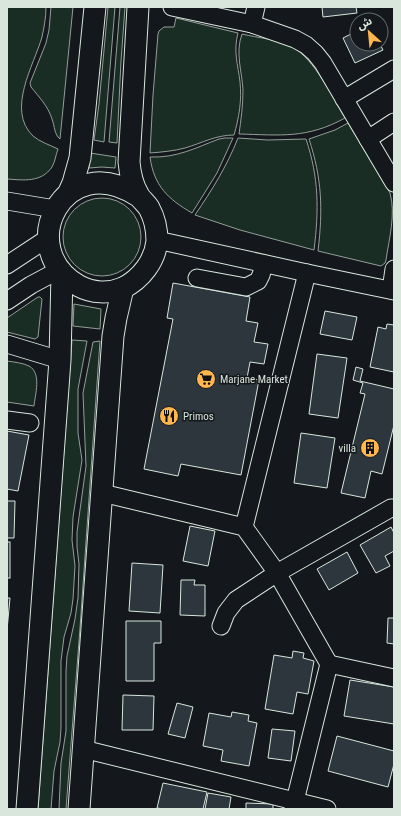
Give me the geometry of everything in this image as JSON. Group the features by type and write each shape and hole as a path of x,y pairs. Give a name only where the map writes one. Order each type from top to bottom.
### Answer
{"main road":[{"path":"69,192 80,158 95,7"},
{"path":"138,7 129,162 130,174 138,196"},
{"path":"92,183 117,185 128,189 138,196 149,208 155,224 157,240 154,255 147,268 136,280 123,288 110,291 96,292 71,282 60,271 54,260 48,238 50,223 55,209 61,200 69,192 92,183"},
{"path":"27,809 60,360 60,271"},
{"path":"79,809 113,336 123,288"}],"street":[{"path":"172,7 219,12 295,39 306,45 315,53 322,63 394,183"},
{"path":"252,24 256,7"},
{"path":"344,99 394,69"},
{"path":"368,139 394,122"},
{"path":"7,201 55,209"},
{"path":"7,265 48,238"},
{"path":"157,240 307,274 393,290 394,270"},
{"path":"197,278 246,287 258,281 264,264"},
{"path":"7,301 31,285 60,271"},
{"path":"244,527 307,274"},
{"path":"7,344 60,360"},
{"path":"7,420 30,423"},
{"path":"102,492 244,527 277,573 329,664 294,805"},
{"path":"221,626 226,613 236,600 277,573 393,504"},
{"path":"329,664 394,678"},
{"path":"83,749 294,805 327,809"}],"green space":[{"path":"7,7 46,7 42,37 24,87 22,114 25,125 33,136 58,149 53,165 48,172 43,176 31,179 7,179"},
{"path":"51,7 73,7 60,139 56,133 48,110 31,87 30,83 46,43"},
{"path":"108,7 115,7 104,142 94,140 99,104"},
{"path":"120,7 125,7 117,143 109,142"},
{"path":"176,18 238,33 236,58 241,89 239,116 234,135 215,138 181,149 150,153 158,34 164,27 174,27"},
{"path":"242,34 280,42 292,47 300,53 308,60 322,79 345,118 318,130 306,133 281,135 239,134 243,96 239,55"},
{"path":"348,123 390,193 392,201 392,218 386,260 381,266 318,251 321,221 319,181 317,167 309,139 335,130"},
{"path":"225,138 233,138 217,173 192,213 169,197 164,191 155,176 150,157 177,154"},
{"path":"238,138 268,140 306,139 316,181 317,194 317,221 314,250 240,230 195,215 219,178"},
{"path":"90,153 116,157 115,168 89,168"},
{"path":"102,198 117,201 130,209 138,222 141,237 138,252 130,265 117,273 102,276 87,273 74,265 66,252 63,237 66,222 74,209 87,201"},
{"path":"38,297 42,299 38,337 35,339 7,332 7,318"},
{"path":"74,304 101,309 100,329 73,326"},
{"path":"72,340 87,341 78,389 78,433 82,460 73,517 72,540 75,566 73,599 71,613 64,637 61,661 61,728 60,742 54,771 51,809 38,809"},
{"path":"100,341 66,809 59,809 61,763 66,731 67,656 78,598 79,564 77,532 86,466 83,393 93,342"},
{"path":"7,361 24,364 33,369 37,379 34,406 7,402"}],"building":[{"path":"322,7 356,7 357,12 323,17"},
{"path":"349,35 349,50 343,38"},
{"path":"350,52 379,52 355,63"},
{"name":"Marjane Market","path":"173,283 250,297 246,321 258,323 254,342 268,344 264,364 250,362 247,378 259,380 241,475 181,464 178,476 144,469 173,319 167,318"},
{"path":"325,311 357,317 352,340 320,334"},
{"path":"387,324 394,325 394,372 370,367 378,327 386,329"},
{"name":"villa","path":"317,354 347,358 338,418 309,414"},
{"name":"villa","path":"356,367 363,369 360,381 394,389 394,425 382,474 371,471 365,498 341,493 365,394 360,393 363,383 353,380"},
{"path":"7,431 29,435 18,491 7,489"},
{"name":"villa","path":"301,433 335,438 327,488 294,483"},
{"path":"7,501 15,501 14,538 7,538"},
{"path":"190,526 215,531 208,566 183,561"},
{"path":"391,527 394,533 394,551 385,556 390,566 376,573 360,545"},
{"path":"7,542 10,542 10,578 7,578"},
{"path":"347,552 358,573 329,590 317,569"},
{"path":"132,563 163,565 160,613 129,611"},
{"path":"181,580 195,580 194,585 205,585 205,616 180,615"},
{"path":"7,598 10,598 7,630"},
{"path":"388,618 394,618 394,644 387,643"},
{"path":"126,621 161,621 161,643 154,643 154,681 126,681"},
{"path":"293,651 304,653 303,658 314,661 308,694 297,692 293,714 265,709 274,655 292,658"},
{"path":"350,680 394,687 394,724 344,716"},
{"path":"123,695 154,696 153,730 122,730"},
{"path":"177,703 193,707 185,738 168,734"},
{"path":"232,712 249,715 248,721 257,723 249,766 221,761 223,750 203,746 209,713 231,717"},
{"path":"272,729 295,731 291,761 268,758"},
{"path":"337,736 394,751 394,764 388,787 328,771"},
{"path":"163,783 207,792 203,809 157,808"},
{"path":"208,793 231,797 229,809 205,809"},
{"path":"246,803 273,804 273,809 246,809"}],"place":[{"name":"Marjane Market","path":"206,379"},
{"name":"Primos","path":"169,416"},
{"name":"villa","path":"370,448"}]}
